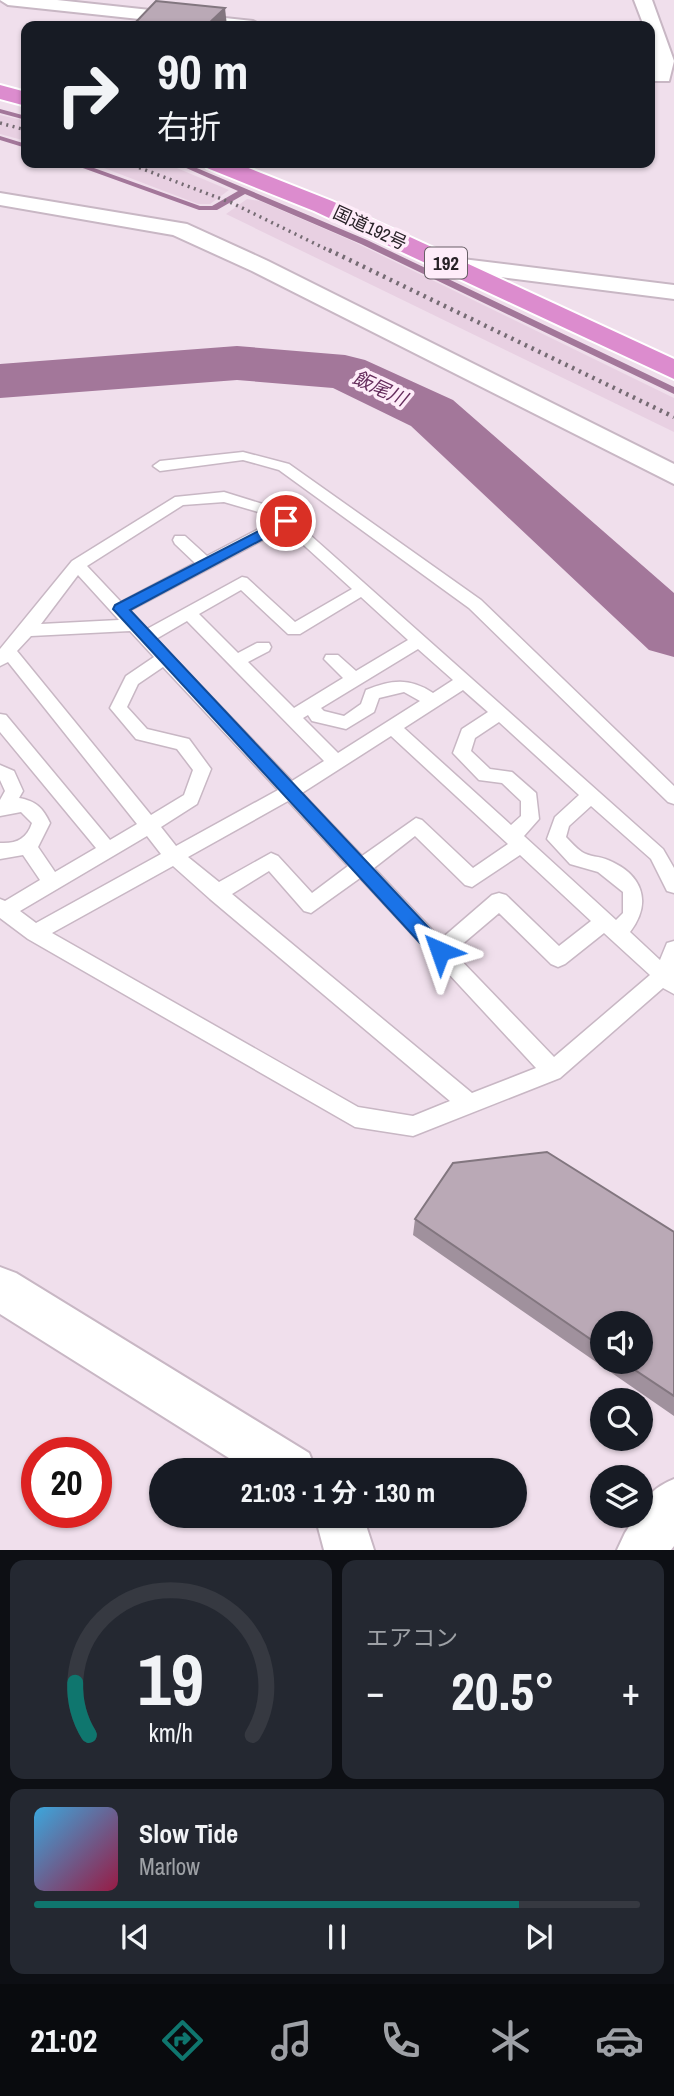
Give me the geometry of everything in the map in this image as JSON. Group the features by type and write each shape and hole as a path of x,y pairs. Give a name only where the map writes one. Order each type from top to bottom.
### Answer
{"highway":[{"path":"0,92 21,98"},
{"name":"国道192号","path":"228,168 323,206 674,370"}],"street":[{"path":"8,0 77,3 215,21"},
{"path":"643,0 651,21"},
{"path":"655,33 666,64 662,78"},
{"path":"0,200 179,229 285,278 674,475"},
{"path":"446,264 674,292"},
{"path":"0,1289 273,1458"},
{"path":"642,1550 674,1503"},
{"path":"342,1528 349,1550"}],"lane":[{"path":"160,466 243,456 284,467 475,604 674,797"},
{"path":"469,1104 174,856 4,655 27,630 77,565 180,500 224,497 277,513 657,854 674,885"},
{"path":"120,609 286,521"},
{"path":"180,540 206,564"},
{"path":"77,565 553,1071"},
{"path":"146,638 242,583 294,630 362,590"},
{"path":"189,613 336,762"},
{"path":"27,630 134,625"},
{"path":"291,717 419,641"},
{"path":"236,661 263,647"},
{"path":"166,658 132,680 118,708 142,734 183,744 202,769 191,799 149,827 2,909 36,933 355,1117 413,1126 553,1071 668,981 674,949"},
{"path":"332,659 355,679"},
{"path":"36,933 289,792 464,681"},
{"path":"310,706 318,716 346,723 368,708 372,694 396,685 414,687 432,701"},
{"path":"217,892 271,861 311,905 416,825 471,879 516,841 530,819 530,798 506,777 485,775 462,753 468,734 499,713"},
{"path":"0,720 108,850"},
{"path":"392,727 668,981"},
{"path":"0,772 8,776 14,790 3,808"},
{"path":"440,951 499,901 558,958 632,915 633,889 604,866 577,859 556,839 561,822 591,795"},
{"path":"0,851 7,852 27,846 39,832 41,823 33,809 24,806 3,808"},
{"path":"27,846 52,883"}],"shaded area":[{"path":"0,115 21,120 21,140 0,134"},
{"path":"104,168 177,168 229,190 210,204 198,204"},
{"path":"247,199 260,201 350,240 674,398 674,432 226,214"}],"building":[{"path":"156,1 225,8 211,21 137,21"},
{"path":"547,1152 674,1232 674,1396 641,1374 653,1374 653,1311 590,1311 590,1339 415,1219 453,1163"}],"waterway":[{"path":"0,111 21,117"},
{"path":"0,138 21,144"},
{"path":"87,168 199,208 214,208 244,191"},
{"path":"191,168 244,191"},
{"path":"244,191 364,242 674,391"},
{"name":"飯尾川","path":"0,381 237,363 345,372 432,413 674,632"}],"railway":[{"path":"0,123 21,129"},
{"path":"140,168 232,203 332,252"},
{"path":"329,250 674,417"}],"route":[{"path":"286,521 120,609 440,951"}]}
